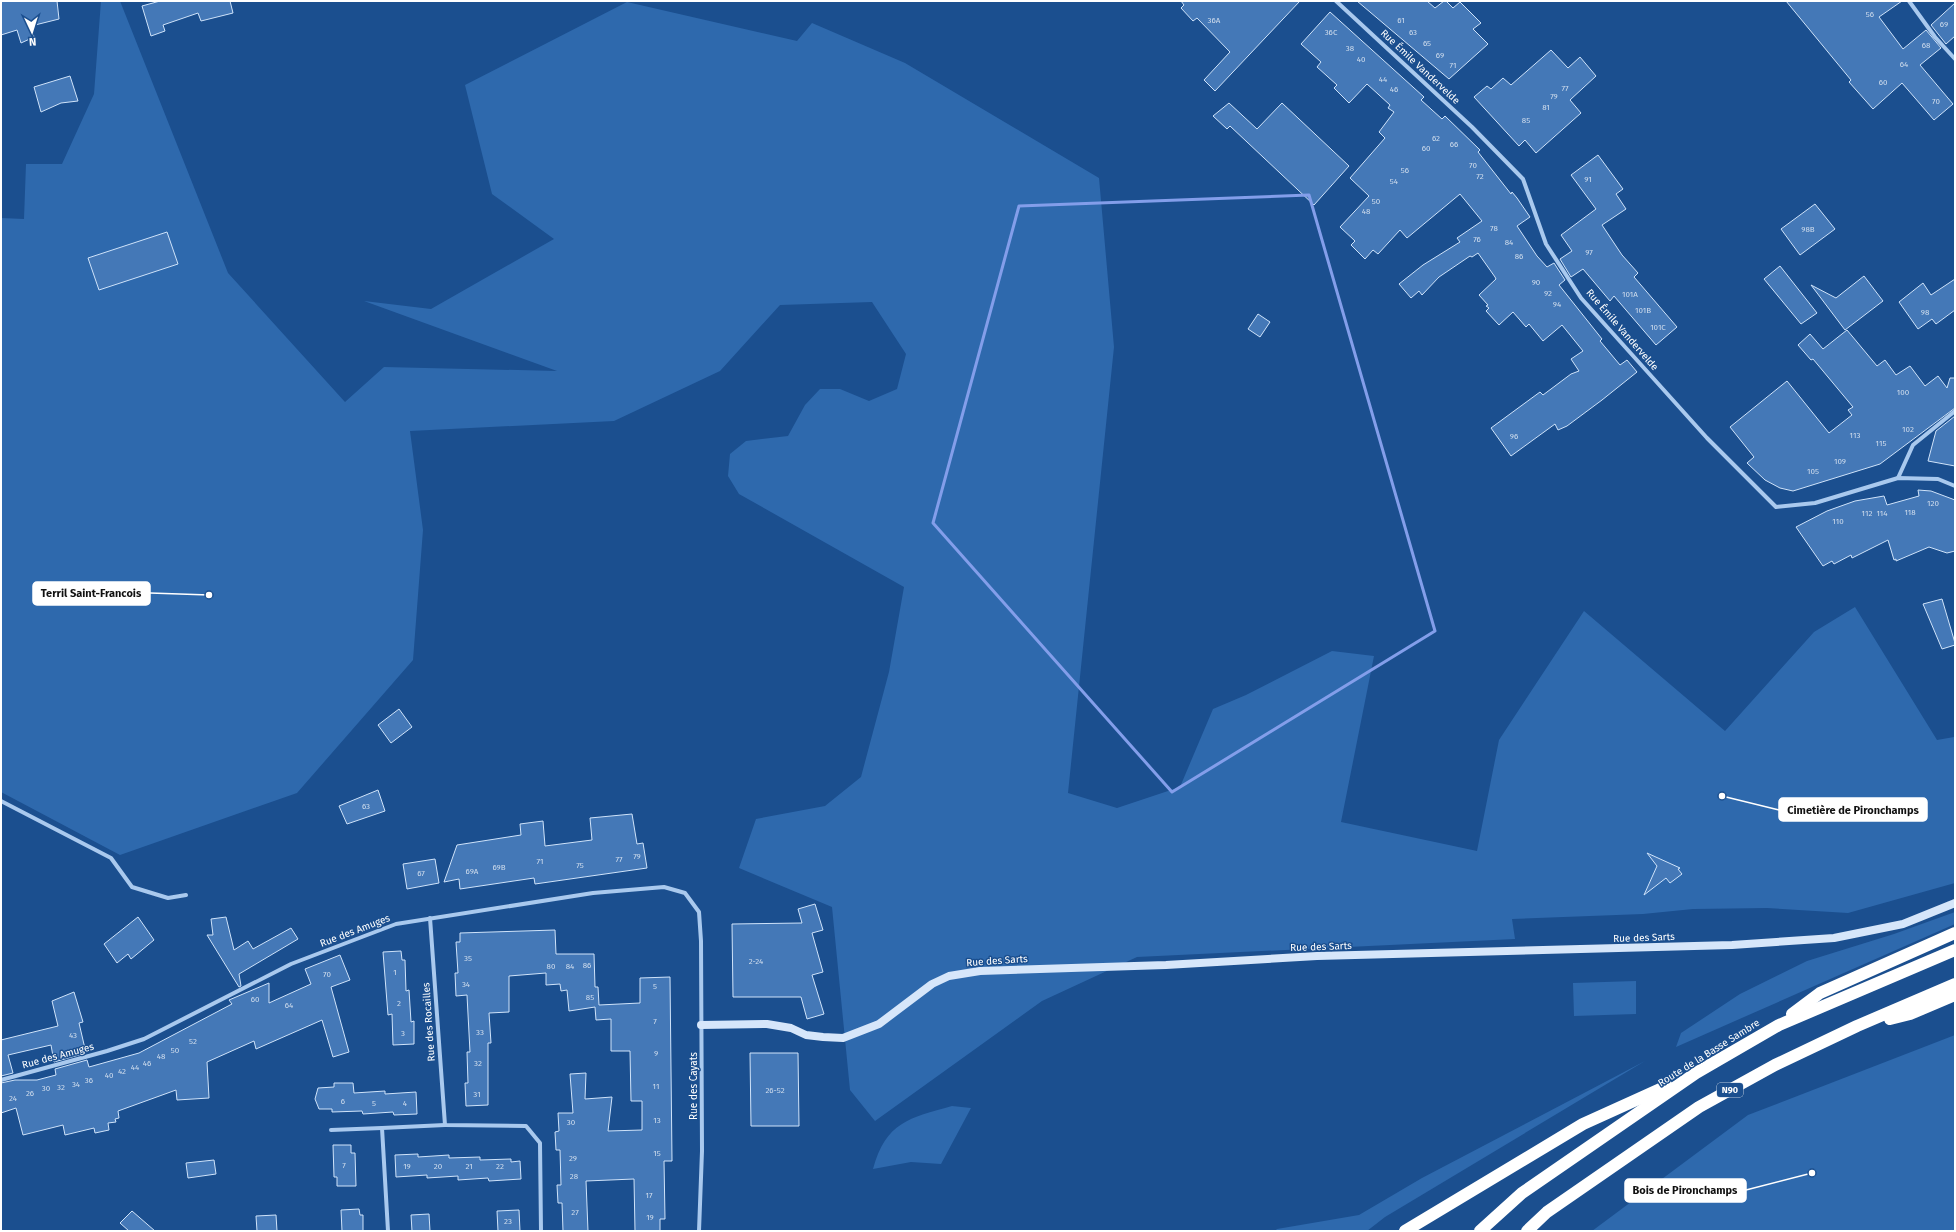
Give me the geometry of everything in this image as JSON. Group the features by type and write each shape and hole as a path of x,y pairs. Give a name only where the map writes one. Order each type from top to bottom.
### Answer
{"highway":[{"path":"1779,1025 1820,993 1955,933"},
{"name":"Route de la Basse Sambre","path":"1480,1231 1522,1193 1696,1073 1779,1025 1955,950"},
{"name":"N90","path":"1527,1231 1547,1212 1699,1107 1775,1065 1857,1026 1955,984"},
{"path":"1857,1026 1910,1014 1955,995"},
{"path":"1405,1231 1582,1124 1696,1073"}],"street":[{"name":"Rue Émile Vandervelde","path":"1336,1 1472,127 1524,179 1546,244 1582,298 1707,438 1776,507 1815,503 1898,478 1938,479 1955,486"},
{"path":"1909,1 1935,37 1955,59"},
{"path":"1898,478 1913,444 1955,411"},
{"path":"1,801 111,858 132,887 168,898 186,895"},
{"name":"Rue des Amuges","path":"1,1080 144,1039 291,964 396,924 593,892 664,887 685,893 699,912 701,941"},
{"name":"Rue des Sarts","path":"702,1026 767,1024 791,1028 812,1036 843,1038 879,1024 932,984 949,976 980,971 1166,965 1317,956 1725,945 1834,938 1903,924 1955,903"},
{"name":"Rue des Rocailles","path":"430,918 445,1125"},
{"name":"Rue des Cayats","path":"699,1231 702,1151 701,941"},
{"path":"331,1130 445,1125 526,1126 540,1143 541,1231"},
{"path":"382,1128 388,1231"}],"highlighted area":[{"path":"1309,195 1435,631 1172,792 933,523 1019,206"}],"shaded area":[{"path":"101,1 120,1 228,273 345,402 384,367 557,371 364,301 431,309 554,239 492,194 465,85 627,2 797,41 812,23 905,63 1099,178 1114,347 1068,793 1117,808 1180,787 1213,709 1246,695 1332,651 1374,656 1341,822 1477,851 1499,740 1584,611 1725,731 1814,632 1855,607 1937,740 1954,737 1955,739 1955,883 1848,913 1767,908 1693,909 1643,914 1512,919 1515,939 1137,957 1042,1001 875,1121 850,1090 832,907 739,868 756,819 825,806 861,777 889,672 904,587 739,494 728,476 730,454 746,441 788,436 805,405 820,389 840,389 869,401 897,389 906,354 872,302 780,305 720,371 614,421 410,431 423,530 413,660 297,793 120,855 1,792 1,218 24,219 26,164 62,164 94,94"},
{"path":"1955,912 1955,924 1676,1047 1681,1033 1740,994 1807,961 1894,934"},
{"path":"1636,981 1636,1014 1574,1016 1573,983"},
{"path":"1955,1035 1955,1231 1592,1231 1748,1115"},
{"path":"1645,1061 1385,1217 1367,1231 1275,1231 1277,1229 1359,1215 1422,1178"},
{"path":"952,1106 971,1108 941,1164 911,1162 873,1169 878,1153 885,1141 901,1124 923,1114"}],"building":[{"path":"1,1 57,1 59,19 31,26 34,37 21,43 17,30 1,35"},
{"path":"160,1 230,1 233,13 201,21 198,13 163,25 165,31 151,36 142,6"},
{"path":"1181,1 1300,1 1215,91 1204,80 1230,52 1197,18 1193,21 1181,8 1184,5"},
{"path":"1357,1 1427,1 1435,8 1444,1 1446,1 1453,8 1460,2 1481,23 1473,29 1488,44 1449,79"},
{"path":"1786,1 1902,1 1879,17 1903,49 1926,30 1941,48 1920,65 1953,104 1934,120 1902,83 1873,109 1849,82 1851,80"},
{"path":"1955,3 1955,36 1946,44 1931,25"},
{"path":"1330,12 1424,97 1421,100 1442,119 1445,116 1480,150 1478,152 1511,194 1512,192 1517,198 1530,217 1517,226 1537,256 1547,267 1554,263 1565,280 1559,285 1602,339 1600,341 1620,365 1627,360 1637,372 1567,426 1558,430 1555,424 1511,456 1491,428 1540,392 1543,395 1571,374 1579,371 1571,359 1583,351 1562,325 1543,341 1529,324 1526,327 1513,312 1499,325 1486,311 1489,308 1486,306 1488,305 1479,295 1496,279 1478,253 1472,257 1470,256 1439,277 1422,295 1419,291 1411,298 1399,284 1423,265 1460,242 1457,238 1482,221 1460,194 1407,238 1400,230 1378,254 1373,250 1365,259 1351,245 1355,241 1340,227 1369,196 1350,178 1385,138 1379,132 1394,112 1388,108 1390,105 1367,84 1349,103 1334,88 1337,85 1317,67 1321,62 1301,44"},
{"path":"1551,50 1568,68 1580,57 1596,76 1570,100 1581,113 1536,153 1525,140 1519,146 1474,97 1487,86 1491,89 1503,78 1511,85"},
{"path":"70,76 78,101 61,103 41,112 34,87"},
{"path":"1229,103 1257,129 1282,103 1349,166 1314,205 1230,126 1227,129 1213,116"},
{"path":"1598,155 1623,189 1616,194 1626,209 1602,225 1622,255 1638,273 1634,277 1677,327 1656,345 1614,296 1610,301 1583,269 1571,277 1560,259 1572,251 1561,235 1596,209 1571,175"},
{"path":"1815,204 1835,229 1800,255 1781,229"},
{"path":"167,232 178,264 99,290 88,258"},
{"path":"1780,266 1817,313 1801,324 1764,279"},
{"path":"1864,276 1883,301 1845,330 1811,285 1836,298"},
{"path":"1955,279 1955,310 1936,324 1932,319 1918,329 1899,302 1923,283 1931,295"},
{"path":"1258,314 1270,322 1260,337 1248,329"},
{"path":"1847,330 1877,366 1885,360 1896,375 1910,366 1925,386 1938,376 1947,388 1950,378 1955,378 1955,408 1880,464 1793,491 1780,488 1765,480 1747,463 1754,457 1730,427 1787,381 1829,433 1852,415 1848,410 1853,407 1813,359 1811,360 1798,345 1810,334 1823,349"},
{"path":"1955,416 1955,466 1928,461 1936,431"},
{"path":"1918,490 1931,491 1955,500 1955,551 1947,553 1929,547 1896,561 1896,559 1894,560 1888,540 1852,558 1851,555 1834,564 1832,561 1823,566 1796,527 1827,511 1855,501 1884,496 1887,505 1919,496"},
{"path":"1942,599 1955,645 1942,649 1923,604"},
{"path":"399,709 412,727 391,743 378,725"},
{"path":"378,790 385,811 347,824 339,806"},
{"path":"632,814 637,844 643,843 647,868 535,884 534,878 460,889 459,879 444,882 457,845 521,835 520,824 543,821 545,846 592,840 590,818"},
{"path":"1647,853 1680,868 1678,869 1682,874 1670,883 1666,878 1644,895 1657,866"},
{"path":"435,859 439,883 407,889 403,864"},
{"path":"815,904 823,930 812,933 823,972 812,975 824,1014 807,1019 801,997 733,997 732,924 802,923 798,909"},
{"path":"138,917 154,940 131,959 128,954 117,963 104,944"},
{"path":"226,917 234,950 248,941 253,949 291,928 298,939 239,974 241,986 239,987 207,935 213,935 211,919"},
{"path":"555,930 556,954 594,954 595,987 598,987 599,1005 640,1003 640,978 670,977 672,1161 664,1161 665,1219 660,1219 660,1231 635,1231 634,1179 586,1181 588,1231 563,1231 562,1203 558,1203 557,1185 561,1185 560,1150 556,1150 555,1132 559,1131 558,1113 573,1113 570,1074 586,1073 585,1099 612,1097 608,1131 642,1130 642,1101 631,1101 630,1051 611,1051 611,1019 596,1020 595,1007 569,1011 567,990 561,991 560,984 546,985 546,973 509,976 509,1012 489,1013 491,1043 488,1043 488,1105 466,1106 465,1083 468,1083 467,1052 470,1052 467,995 456,996 455,973 458,973 456,942 460,942 460,933"},
{"path":"401,951 402,960 405,960 406,991 409,990 411,1022 414,1021 414,1044 393,1045 392,1014 388,1015 383,952"},
{"path":"340,955 350,980 331,987 349,1052 333,1057 322,1020 256,1049 254,1041 207,1062 209,1098 177,1100 176,1090 118,1111 119,1118 115,1119 116,1122 108,1123 109,1130 95,1133 94,1128 65,1135 63,1125 23,1135 16,1108 1,1113 1,1083 15,1080 37,1080 56,1075 55,1069 87,1060 89,1067 139,1053 232,1004 229,1000 269,983 269,1003 311,984 305,969"},
{"path":"74,992 83,1022 79,1023 86,1053 54,1062 51,1045 8,1055 13,1073 1,1076 1,1040 58,1026 52,1001"},
{"path":"750,1053 798,1053 799,1126 751,1126"},
{"path":"334,1083 353,1083 354,1093 385,1091 385,1094 416,1092 417,1114 394,1115 393,1112 363,1114 362,1111 332,1112 332,1109 319,1109 315,1099 318,1088 334,1087"},
{"path":"333,1145 351,1145 351,1153 355,1153 356,1186 337,1186 337,1177 334,1177"},
{"path":"418,1154 418,1157 449,1155 449,1158 480,1157 480,1160 511,1159 511,1162 520,1161 521,1179 489,1181 488,1178 458,1180 458,1176 427,1178 427,1175 396,1177 395,1155"},
{"path":"214,1160 216,1174 188,1178 186,1163"},
{"path":"359,1209 360,1215 363,1215 363,1231 342,1231 341,1210"},
{"path":"519,1210 520,1231 498,1231 497,1211"},
{"path":"132,1211 155,1231 129,1231 120,1223"},
{"path":"429,1214 430,1231 412,1231 411,1215"},
{"path":"276,1215 277,1231 257,1231 256,1216"}],"place":[{"name":"Terril Saint-Francois","path":"209,595"},
{"name":"Cimetière de Pironchamps","path":"1722,796"},
{"name":"Bois de Pironchamps","path":"1812,1173"}]}
